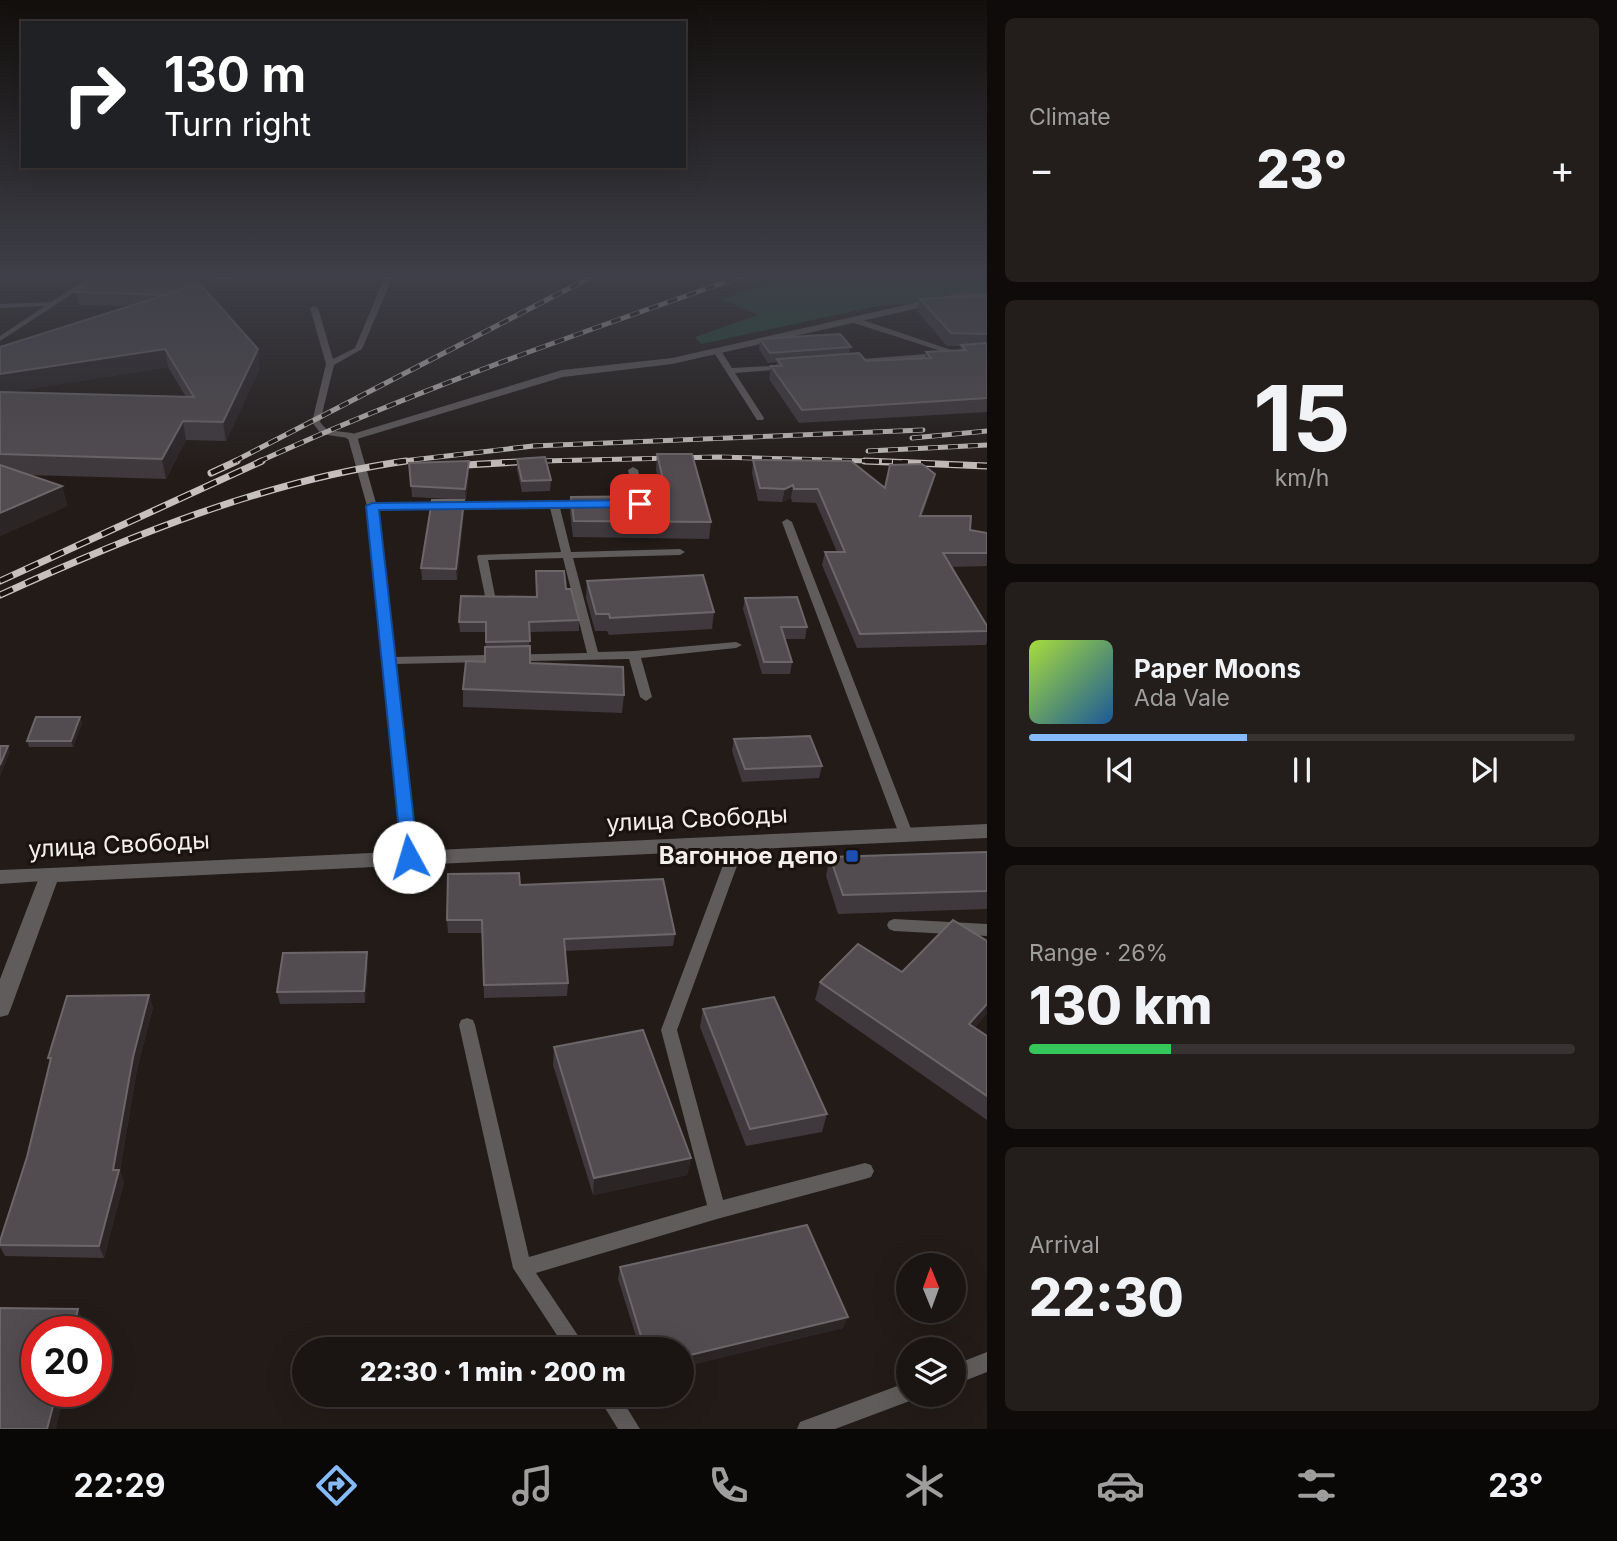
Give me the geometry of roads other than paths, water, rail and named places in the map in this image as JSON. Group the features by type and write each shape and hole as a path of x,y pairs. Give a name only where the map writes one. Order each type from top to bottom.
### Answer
{"street":[{"path":"352,436 562,374 672,361 754,343"},
{"name":"улица Свободы","path":"0,877 987,831"},
{"path":"0,1008 50,875"}],"lane":[{"path":"324,343 330,364 316,422 324,432 352,436 372,506 409,857"},
{"path":"330,364 358,349 361,343"},
{"path":"836,363 956,354 922,343"},
{"path":"718,351 760,418"},
{"path":"730,371 797,366"},
{"path":"616,504 640,504 633,470"},
{"path":"372,506 603,504"},
{"path":"554,505 567,555 581,585 593,655"},
{"path":"787,522 906,834"},
{"path":"490,596 482,557 680,552"},
{"path":"387,661 634,655 736,645"},
{"path":"634,655 646,698"},
{"path":"717,1210 669,1030 738,844"},
{"path":"894,925 987,930"},
{"path":"467,1025 522,1268 569,1337"},
{"path":"522,1268 717,1210 865,1171"},
{"path":"966,1370 987,1362"},
{"path":"807,1429 896,1396"},
{"path":"615,1407 630,1429"}],"railway":[{"path":"233,462 464,343"},
{"path":"258,462 377,411 555,343"},
{"path":"394,462 533,446 923,430"},
{"path":"912,438 987,431"},
{"path":"868,451 987,445"},
{"path":"525,461 718,457 908,462"},
{"path":"211,473 237,461"},
{"path":"0,581 262,461"},
{"path":"0,595 98,552 198,513 301,482 406,461"},
{"path":"449,466 525,461"},
{"path":"502,462 525,461"},
{"path":"525,461 533,461"},
{"path":"865,461 987,466"}],"place":[{"name":"Вагонное депо","path":"852,856"}]}
